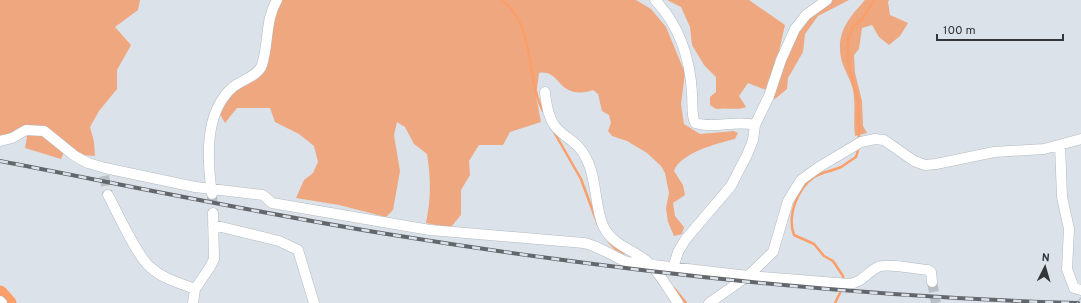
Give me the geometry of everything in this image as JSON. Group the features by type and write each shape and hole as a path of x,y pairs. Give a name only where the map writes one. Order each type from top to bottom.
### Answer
{"street":[{"path":"211,191 208,144 212,123 225,96 234,87 255,74 261,67 266,49 270,13 277,0"},
{"path":"655,0 664,8 678,32 689,65 693,117 695,123 705,126 744,123 755,125"},
{"path":"673,268 678,252 685,240 731,186 748,155 753,140 755,125 769,96 781,60 795,29 806,15 827,0"},
{"path":"545,92 546,102 555,126 579,146 587,159 593,175 606,231 619,244 650,265 678,303"},
{"path":"0,141 12,138 26,130 44,131 75,156 105,172 211,191 263,195 272,203 430,230 584,243 595,245 627,262 748,276 849,284 856,284 869,272 884,265 928,270 931,272 932,282"},
{"path":"709,303 748,276 773,252 788,200 795,187 819,167 861,142 875,139 884,140 914,162 925,165 936,164 972,155 1030,150 1060,145 1081,139"},
{"path":"1060,145 1062,197 1069,230 1067,269 1074,288 1080,293"},
{"path":"108,195 131,239 149,266 171,280 195,289"},
{"path":"193,303 195,289 214,259 213,213"},
{"path":"213,225 279,241 298,250 314,303"}],"shaded area":[{"path":"0,0 140,0 138,10 115,27 131,45 117,70 117,89 99,111 90,127 94,142 95,156 81,155 67,146 61,159 25,148 27,137 19,128 5,137 0,136"},
{"path":"281,0 636,0 651,9 666,27 685,73 681,104 684,124 700,134 734,131 738,133 735,139 719,143 691,154 678,165 674,171 683,185 685,195 673,203 675,216 684,227 682,234 674,236 668,222 666,208 669,193 665,173 661,166 647,153 627,141 612,136 608,131 611,123 609,115 602,111 598,94 593,90 583,92 572,91 565,88 548,73 539,73 536,96 541,122 510,132 503,145 479,145 469,161 470,175 461,190 461,215 450,228 426,223 430,188 427,154 414,144 405,127 397,122 394,135 400,171 393,210 386,217 339,205 296,198 304,180 313,173 318,162 314,146 299,134 275,122 270,108 237,108 225,123 220,114 232,92 263,70 271,21"},
{"path":"667,0 749,0 785,25 776,65 766,90 748,83 739,96 746,107 743,108 716,109 710,105 710,97 716,92 716,77 704,65 692,45 690,27 681,7"},
{"path":"833,0 849,0 818,16 805,34 803,52 788,78 787,89 775,99 771,97 801,25 813,13"},
{"path":"865,0 889,0 890,15 908,23 900,36 889,45 879,37 872,25 862,28 859,49 854,55 855,73 862,101 863,126 867,133 855,136 853,90 842,62 840,40 849,19"}],"waterway":[{"path":"501,0 512,10 520,22 525,36 534,83 543,111"},
{"path":"859,140 858,102 848,61 848,40 853,27 863,18 874,0"},
{"path":"554,132 581,179 598,225"},
{"path":"843,282 843,276 833,261 824,256 814,244 794,235 792,228 793,211 798,196 808,182 817,175 841,167 856,157 859,147"},
{"path":"609,242 616,249 624,253"},
{"path":"835,303 843,287"},
{"path":"674,288 686,303"},
{"path":"0,293 9,303"}],"tunnel":[{"path":"104,176 108,195"},
{"path":"212,194 213,213"},
{"path":"932,282 936,303"}],"railway":[{"path":"0,161 339,226 559,260 645,271 818,288 991,300 1078,303"}]}
